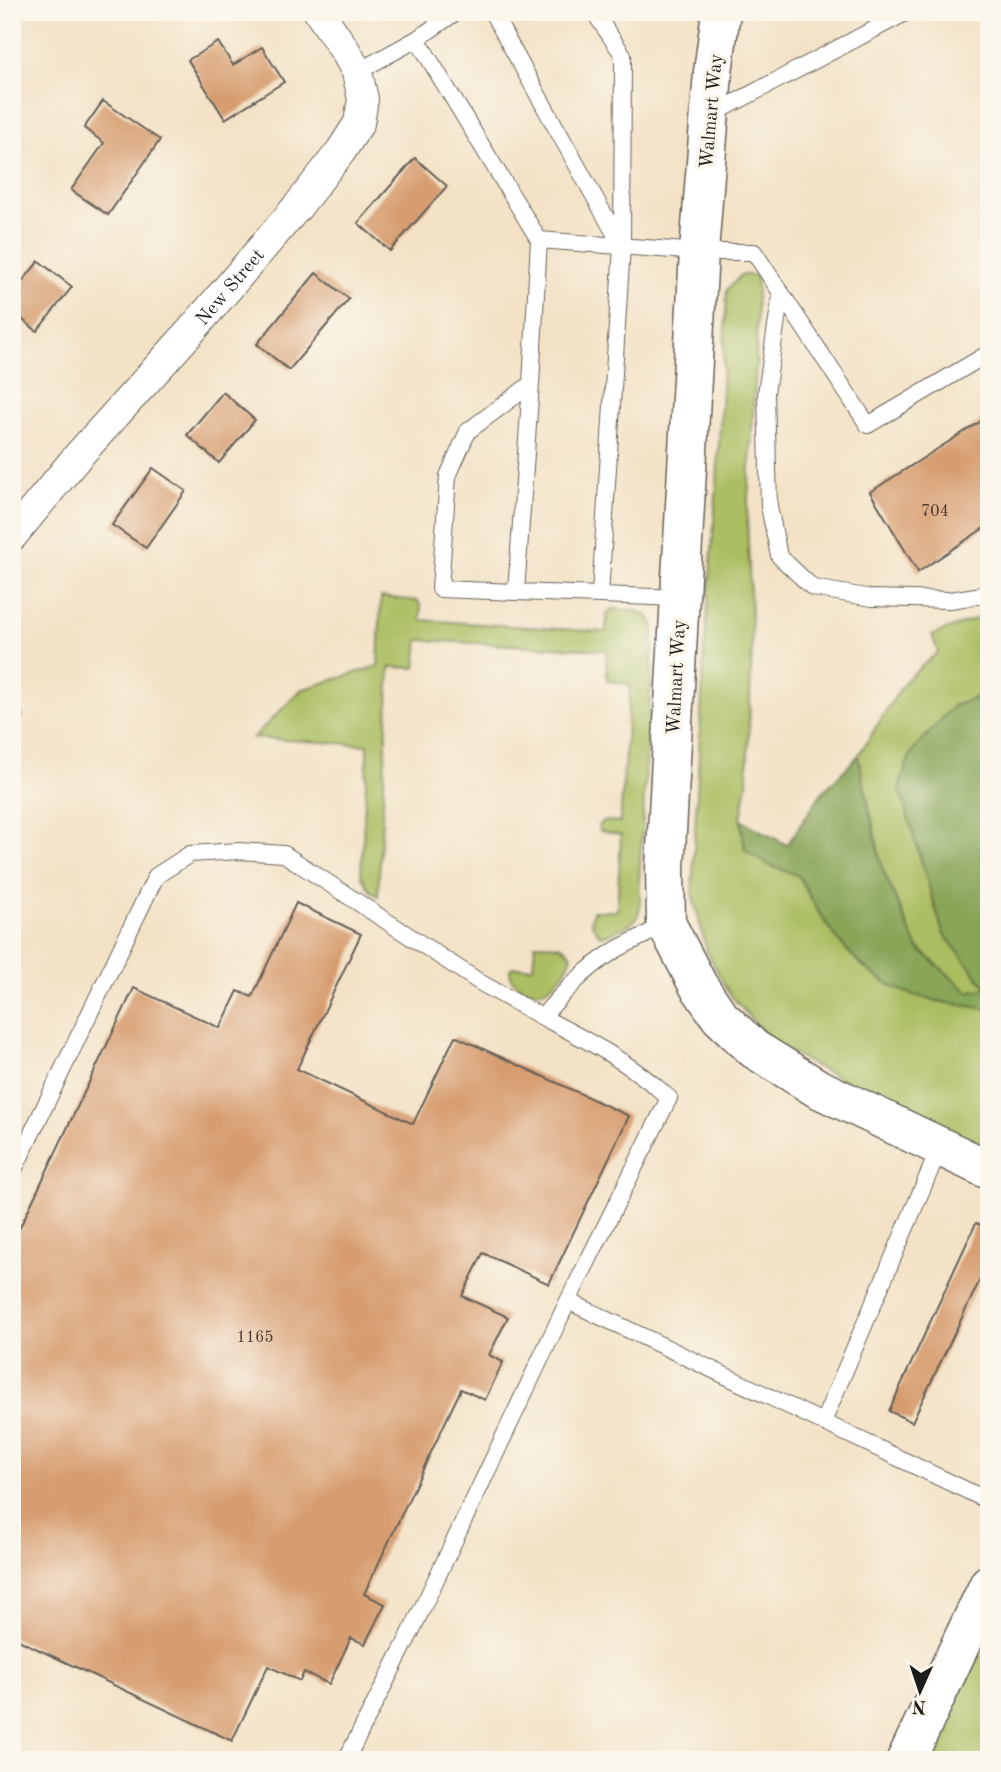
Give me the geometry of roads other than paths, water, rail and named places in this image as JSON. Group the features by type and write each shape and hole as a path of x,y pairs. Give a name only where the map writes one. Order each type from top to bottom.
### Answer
{"street":[{"name":"New Street","path":"12,536 78,456 209,310 341,151 359,123 363,99 357,72 319,12"},
{"name":"Walmart Way","path":"721,12 709,115 678,598 665,868 666,922 698,985 720,1017 754,1049 817,1088 989,1170"},
{"path":"906,1760 989,1584"}],"lane":[{"path":"357,72 417,39 456,12"},
{"path":"492,12 622,246"},
{"path":"594,12 622,55 622,246 600,595"},
{"path":"709,115 907,12"},
{"path":"417,39 539,240 516,592"},
{"path":"539,240 699,252 754,252 869,425 989,353"},
{"path":"781,293 766,393 769,506 779,556 813,588 872,598 950,600 989,594"},
{"path":"531,384 468,431 448,476 440,589 678,598"},
{"path":"12,1174 156,876 190,854 239,851 284,854 481,983 622,1061 669,1098 568,1301 410,1634 346,1760"},
{"path":"542,1017 580,975 666,922"},
{"path":"822,1422 940,1147"},
{"path":"568,1301 989,1501"}]}
